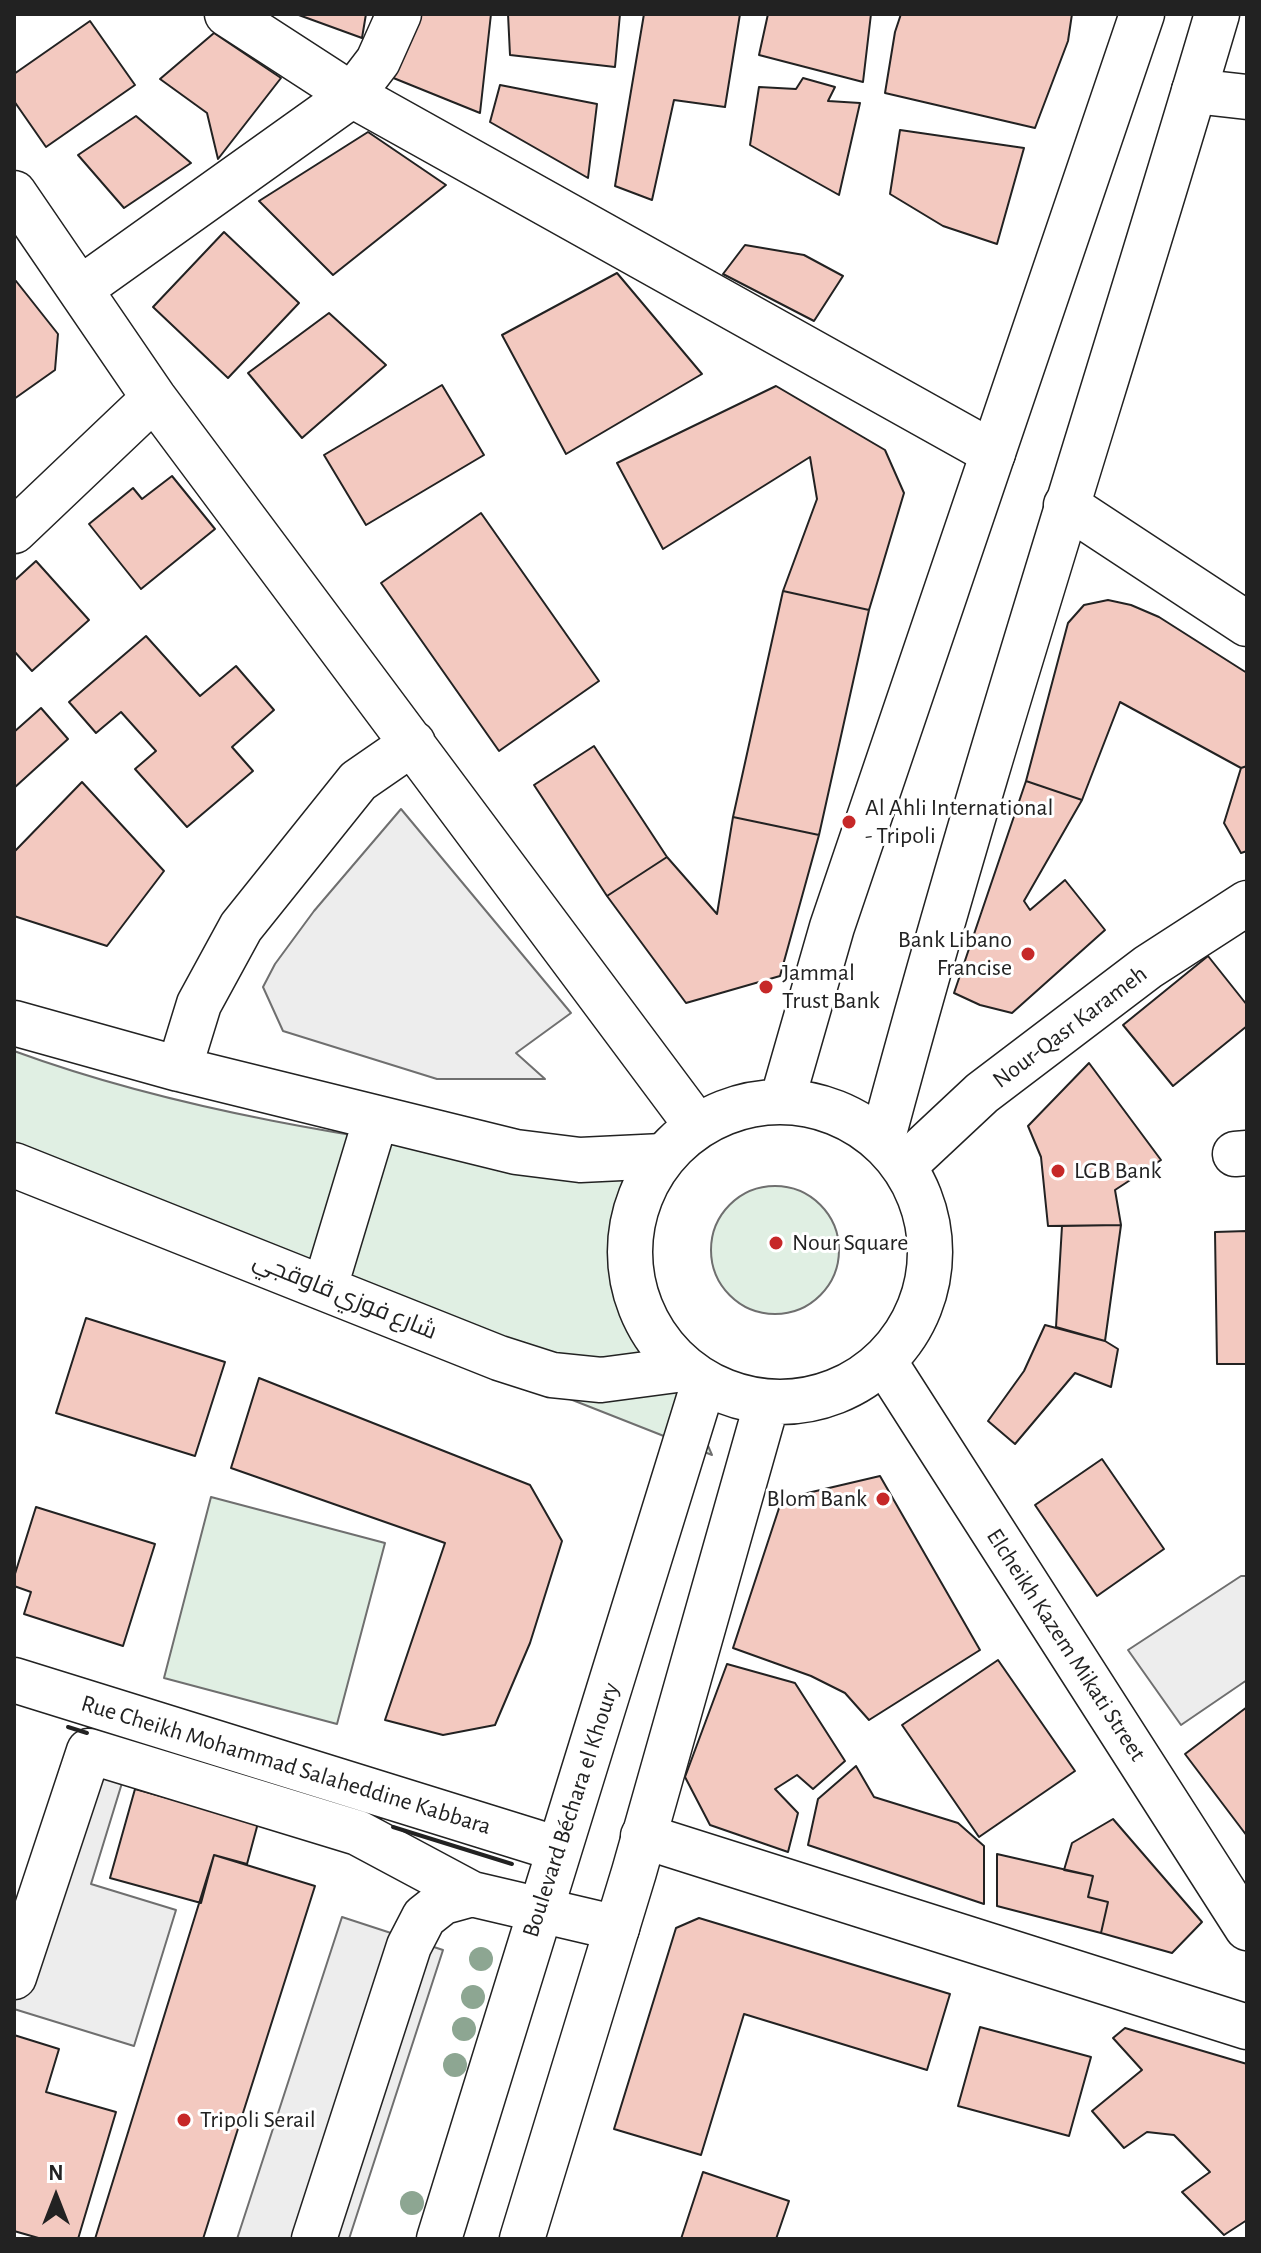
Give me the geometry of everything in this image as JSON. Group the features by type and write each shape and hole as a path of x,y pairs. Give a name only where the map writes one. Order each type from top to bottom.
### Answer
{"main road":[{"path":"227,14 352,95 993,453"},
{"path":"80,289 352,95 378,61 399,14"},
{"path":"782,1101 832,927 1142,14"},
{"path":"893,1153 922,993 1066,505 1217,14"},
{"path":"1194,91 1247,97"},
{"path":"14,193 154,398 697,1126"},
{"path":"14,531 154,398"},
{"path":"1066,505 1247,624"},
{"path":"179,1069 199,1004 241,927 358,781 413,743"},
{"name":"Nour-Qasr Karameh","path":"893,1153 982,1093 1148,967 1247,903"},
{"path":"14,1023 179,1069 516,1152 580,1160 663,1156"},
{"path":"782,1101 826,1108 856,1122 893,1153 923,1204 931,1245 927,1288 911,1327 884,1361 849,1386 809,1400 767,1402 734,1396 694,1375 653,1333 634,1291 629,1243 639,1197 663,1156 697,1126 737,1107 782,1101"},
{"path":"325,1287 376,1118"},
{"name":"شارع فوزي قاوقجي","path":"14,1165 499,1358 552,1375 601,1380 694,1375"},
{"name":"Elcheikh Kazem Mikati Street","path":"884,1361 1247,1928"},
{"name":"Boulevard Béchara el Khoury","path":"439,2239 538,1908 640,1592 694,1375"},
{"path":"522,2239 617,1928 767,1402"},
{"name":"Rue Cheikh Mohammad Salaheddine Kabbara","path":"14,1680 558,1849"},
{"path":"14,1977 89,1751 358,1833 472,1894 617,1928"},
{"path":"643,1836 1247,2027"},
{"path":"314,2239 409,1946 424,1917 443,1902 472,1894"}],"green space":[{"path":"14,1051 89,1076 243,1115 399,1143 634,1177 639,1260 666,1349 712,1455 14,1180"},
{"path":"775,1186 800,1191 820,1205 834,1225 839,1250 834,1275 820,1295 800,1309 775,1314 750,1309 730,1295 716,1275 711,1250 716,1225 730,1205 750,1191"},
{"path":"211,1497 385,1543 337,1724 164,1678"}],"shaded area":[{"path":"401,809 571,1013 516,1053 545,1079 437,1079 283,1031 263,987 275,964 314,911"},
{"path":"1241,1576 1247,1576 1247,1680 1181,1725 1128,1650"},
{"path":"61,1765 122,1783 91,1884 176,1910 134,2046 14,2009 14,1917"},
{"path":"342,1917 443,1950 349,2239 237,2239"}],"building":[{"path":"296,14 366,14 362,38"},
{"path":"412,14 491,14 480,113 386,75"},
{"path":"508,14 620,14 615,67 510,55"},
{"path":"644,14 740,14 725,107 674,100 652,200 615,186"},
{"path":"768,14 871,14 863,82 759,55"},
{"path":"901,14 1072,14 1068,41 1035,128 885,93"},
{"path":"90,21 135,85 46,147 14,101 14,74"},
{"path":"214,33 281,78 218,159 207,113 160,79"},
{"path":"803,78 835,87 828,101 860,103 839,195 750,145 759,87 796,89"},
{"path":"500,85 597,104 588,178 490,122"},
{"path":"136,116 191,163 124,208 78,155"},
{"path":"900,130 1024,148 997,244 943,226 890,194"},
{"path":"368,132 446,185 333,275 259,201"},
{"path":"224,232 299,303 228,378 153,307"},
{"path":"745,245 804,255 843,276 814,321 723,274"},
{"path":"617,273 702,374 566,454 502,335"},
{"path":"16,281 58,334 55,370 14,399 14,283"},
{"path":"329,313 386,365 302,438 248,373"},
{"path":"442,385 484,455 366,525 324,455"},
{"path":"776,386 885,450 904,493 869,610 783,591 817,499 810,457 663,549 617,463"},
{"path":"172,476 215,529 141,589 89,524 133,488 142,499"},
{"path":"481,513 599,681 499,751 381,583"},
{"path":"36,561 89,620 32,671 14,651 14,581"},
{"path":"783,591 869,610 819,835 733,817"},
{"path":"1108,600 1131,605 1159,617 1247,673 1247,766 1241,768 1120,702 1082,800 1026,781 1068,623 1084,605"},
{"path":"146,636 200,696 236,666 274,710 232,747 253,771 187,827 135,769 156,751 121,712 96,733 69,702"},
{"path":"41,708 68,739 14,788 14,732"},
{"path":"594,746 667,857 607,896 534,785"},
{"path":"1247,766 1247,851 1241,853 1224,823 1241,768"},
{"path":"1026,781 1082,800 1024,901 1030,910 1065,880 1105,930 1012,1013 980,1005 954,993"},
{"path":"82,782 164,871 107,946 14,916 14,852"},
{"path":"733,817 819,835 780,976 686,1003 607,896 667,857 717,914"},
{"path":"1208,956 1247,1005 1247,1026 1173,1086 1123,1025"},
{"path":"1089,1063 1161,1160 1115,1190 1121,1225 1048,1226 1041,1157 1028,1126"},
{"path":"1121,1225 1105,1341 1056,1327 1062,1226"},
{"path":"1247,1231 1247,1364 1217,1364 1215,1232"},
{"path":"86,1318 225,1362 195,1456 56,1413"},
{"path":"1045,1325 1105,1341 1118,1349 1111,1387 1075,1373 1015,1444 988,1421 1024,1371"},
{"path":"259,1378 530,1485 562,1541 530,1643 495,1725 443,1735 385,1720 445,1543 231,1468"},
{"path":"1102,1459 1164,1549 1097,1596 1035,1505"},
{"path":"880,1476 980,1650 869,1720 845,1693 811,1676 733,1648 782,1499"},
{"path":"36,1507 155,1544 123,1646 24,1614 31,1592 14,1586 14,1577"},
{"path":"998,1660 1075,1771 979,1837 902,1725"},
{"path":"727,1664 795,1683 845,1761 813,1789 797,1775 775,1789 798,1813 788,1852 710,1825 685,1777"},
{"path":"1247,1707 1247,1836 1185,1754"},
{"path":"856,1766 874,1797 958,1823 984,1846 984,1904 808,1845 818,1799"},
{"path":"135,1789 258,1823 247,1864 214,1855 201,1903 110,1878"},
{"path":"1113,1819 1202,1922 1172,1953 1101,1933 1108,1902 1088,1897 1093,1876 1064,1870 1072,1843"},
{"path":"997,1854 1093,1876 1088,1897 1108,1902 1101,1933 997,1906"},
{"path":"214,1855 315,1886 203,2239 95,2239"},
{"path":"699,1918 950,1994 927,2070 744,2014 701,2155 614,2129 676,1928"},
{"path":"980,2027 1091,2057 1069,2136 958,2106"},
{"path":"1125,2028 1247,2064 1247,2220 1224,2235 1182,2192 1210,2172 1174,2135 1147,2132 1124,2148 1092,2111 1142,2070 1113,2038"},
{"path":"14,2035 59,2049 46,2092 116,2112 78,2239 42,2239 14,2231"},
{"path":"703,2172 789,2201 776,2239 681,2239"}],"wall":[{"path":"68,1727 87,1733"},
{"path":"393,1827 512,1864"}],"place":[{"name":"Al Ahli International - Tripoli","path":"849,822"},
{"name":"Bank Libano Francise","path":"1028,954"},
{"name":"Jammal Trust Bank","path":"766,987"},
{"name":"LGB Bank","path":"1058,1171"},
{"name":"Nour Square","path":"776,1243"},
{"name":"Blom Bank","path":"883,1499"},
{"name":"Tripoli Serail","path":"184,2120"}]}
